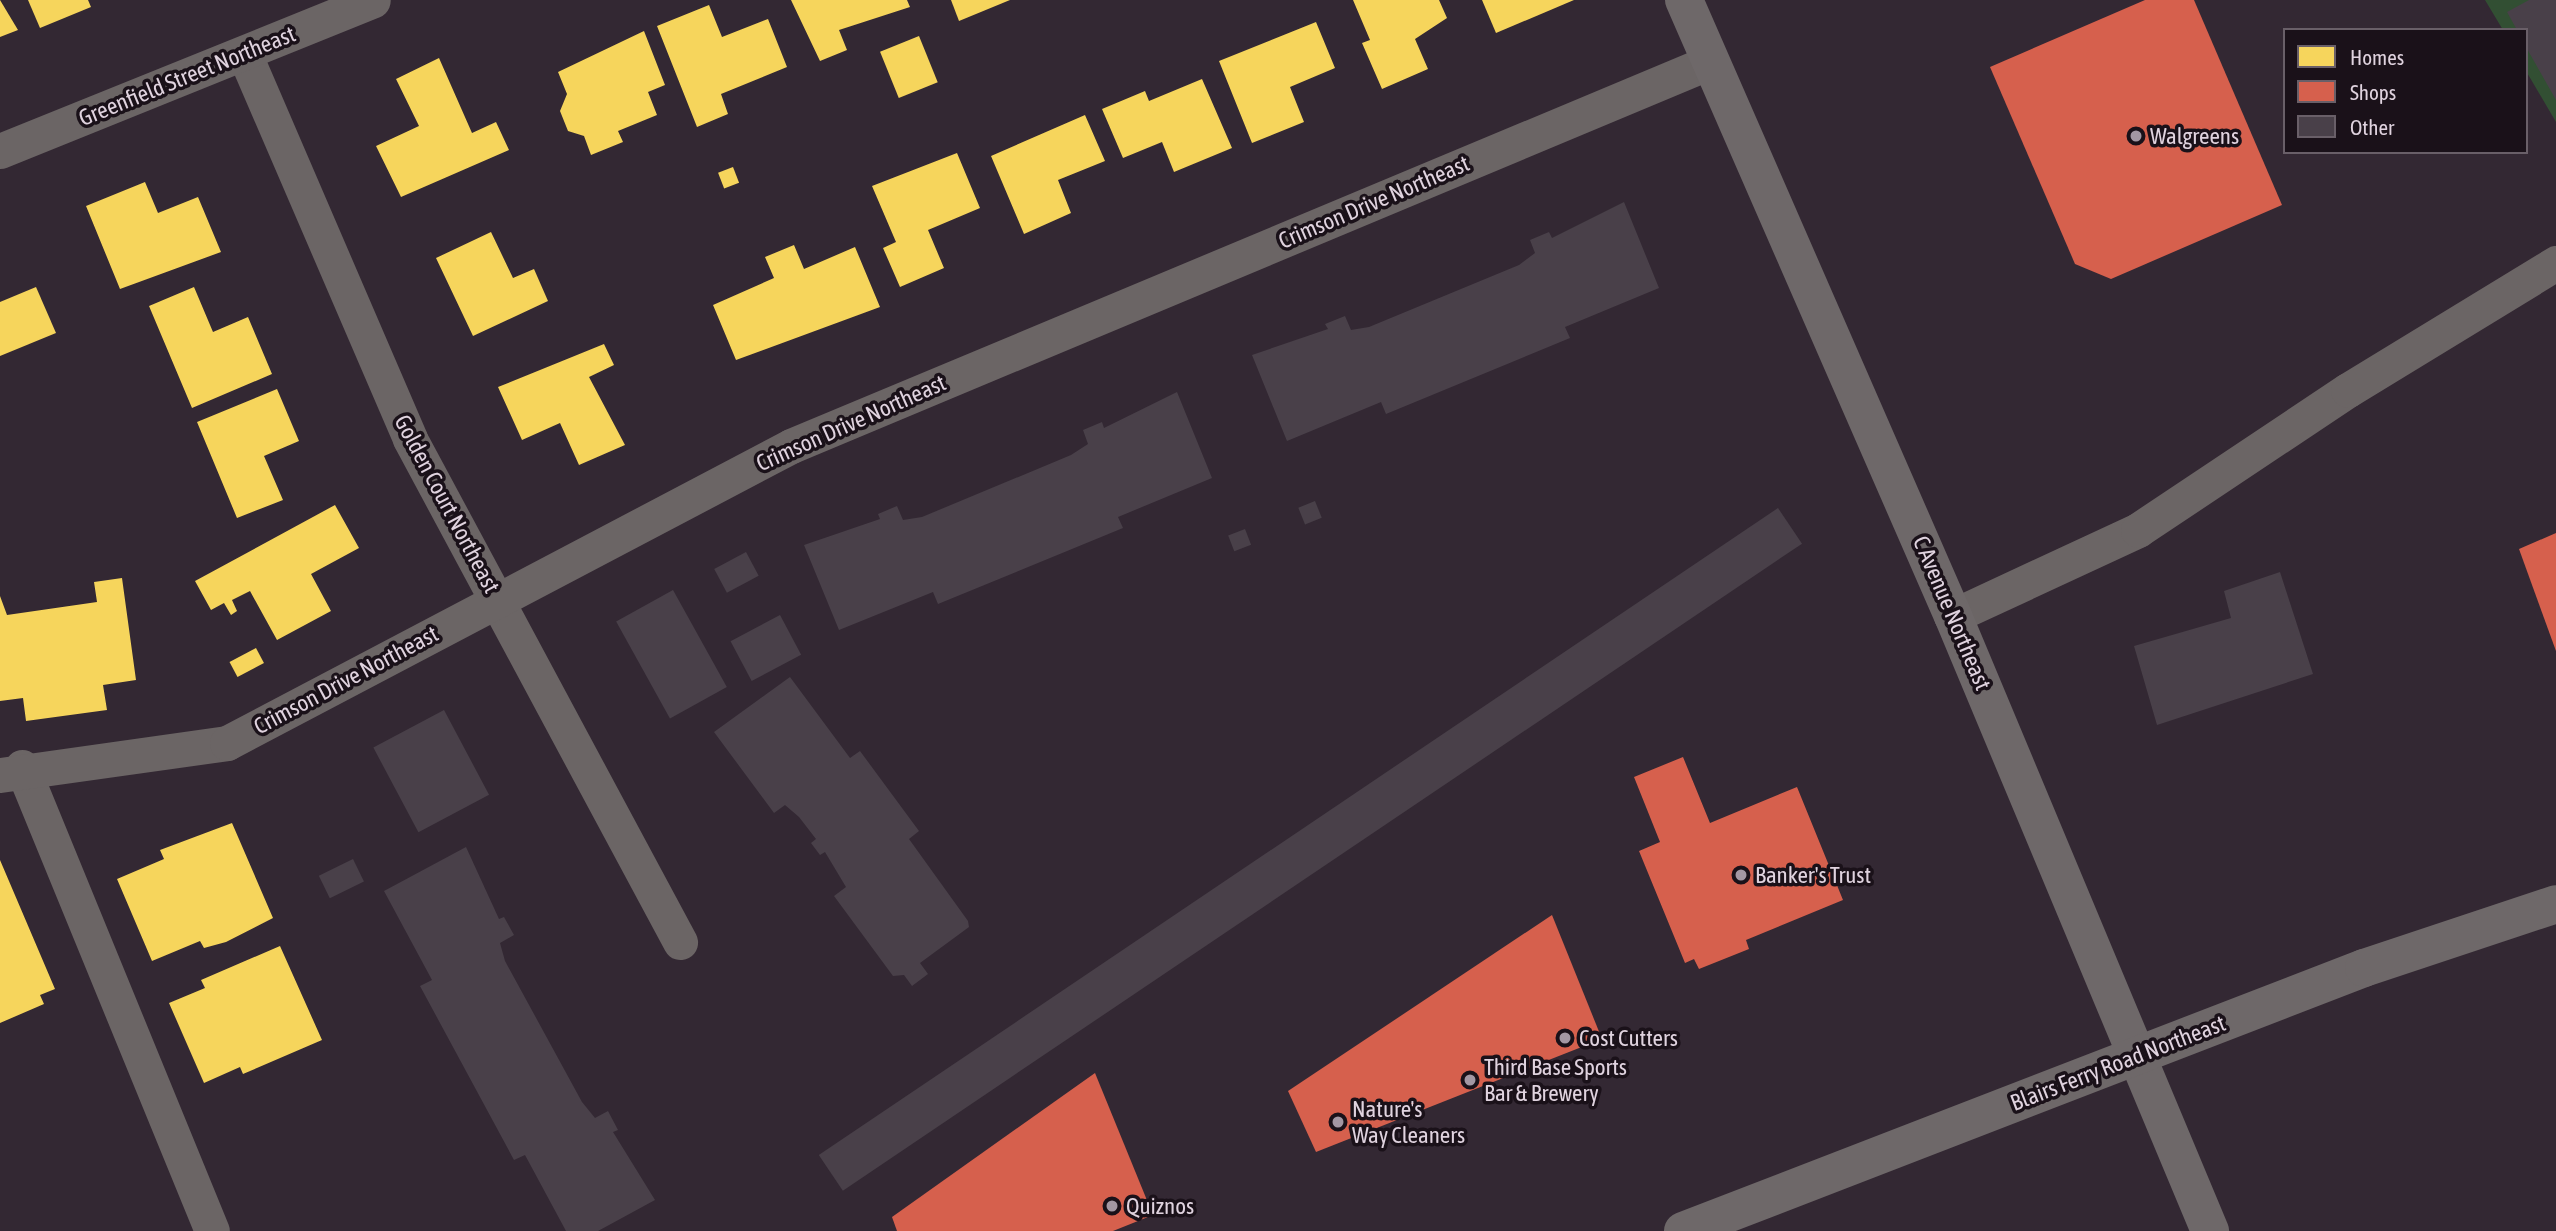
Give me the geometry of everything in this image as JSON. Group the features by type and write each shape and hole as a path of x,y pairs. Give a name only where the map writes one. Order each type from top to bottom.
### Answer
{"main road":[{"name":"C Avenue Northeast","path":"1684,0 1953,616 2210,1231"},
{"name":"Blairs Ferry Road Northeast","path":"1683,1231 2137,1056 2556,904"}],"street":[{"name":"Greenfield Street Northeast","path":"0,151 373,0"},
{"name":"Golden Court Northeast","path":"244,53 410,439 680,942"},
{"name":"Crimson Drive Northeast","path":"11,771 227,743 791,446 1710,62"},
{"path":"1953,616 2138,530 2348,390 2552,266"},
{"path":"11,771 212,1231"}],"green space":[{"path":"2485,0 2556,0 2556,122 2528,74 2528,28 2502,28"}],"building: Homes":[{"path":"0,0 18,30 0,37"},
{"path":"28,0 88,0 91,7 40,28"},
{"path":"791,0 907,0 910,7 839,30 847,50 820,61"},
{"path":"951,0 1010,0 959,21"},
{"path":"1353,0 1439,0 1447,18 1415,39 1428,69 1382,89 1362,43 1370,40"},
{"path":"1482,0 1574,0 1496,33"},
{"path":"709,5 722,37 768,19 787,67 721,94 728,114 697,127 657,26"},
{"path":"1316,22 1335,68 1290,87 1304,122 1252,143 1219,61"},
{"path":"644,31 665,85 648,92 657,115 618,131 623,142 591,155 584,136 568,131 560,111 567,94 558,72"},
{"path":"919,36 938,82 899,98 880,52"},
{"path":"439,58 472,133 496,122 509,150 401,197 376,146 419,126 396,79"},
{"path":"1202,79 1232,148 1174,172 1162,142 1123,158 1102,109 1145,91 1149,101"},
{"path":"1085,115 1105,161 1058,180 1071,213 1024,234 991,156"},
{"path":"957,153 980,208 928,230 944,268 900,287 883,248 896,242 872,186"},
{"path":"733,167 739,183 724,189 718,173"},
{"path":"145,182 158,213 198,197 221,252 120,289 86,206"},
{"path":"491,232 513,278 534,269 548,301 473,336 436,258"},
{"path":"794,245 804,269 855,247 880,307 736,360 713,305 774,278 765,257"},
{"path":"36,287 56,333 0,356 0,302"},
{"path":"194,287 213,332 248,317 272,374 192,408 149,306"},
{"path":"604,344 614,365 589,377 625,445 579,465 560,423 522,440 498,387"},
{"path":"277,389 299,441 264,456 283,500 237,518 197,422"},
{"path":"335,505 359,548 311,574 331,611 277,640 250,591 232,600 237,611 231,615 224,603 211,610 195,581"},
{"path":"122,578 136,680 103,685 107,710 26,721 23,698 0,701 0,596 7,615 97,602 94,582"},
{"path":"256,648 264,663 237,677 230,662"},
{"path":"232,823 273,918 226,942 204,948 200,941 152,961 117,879 164,859 160,850"},
{"path":"0,860 55,989 40,995 44,1004 0,1023"},
{"path":"280,946 322,1040 243,1074 240,1067 204,1083 169,1003 205,988 201,980"}],"building: Shops":[{"name":"Walgreens","path":"2145,0 2194,0 2282,205 2111,279 2075,264 1990,67"},
{"path":"2556,533 2556,651 2519,549"},
{"name":"Banker's Trust","path":"1683,757 1710,823 1797,787 1843,900 1746,940 1749,949 1699,969 1694,959 1685,963 1639,851 1660,842 1634,777"},
{"path":"1552,915 1602,1039 1316,1152 1288,1091"},
{"path":"1095,1073 1153,1215 1113,1231 897,1231 892,1217"}],"building: Other":[{"path":"2529,0 2556,0 2556,100 2528,51 2528,28 2516,28 2507,12"},
{"path":"1624,202 1659,288 1565,327 1570,338 1386,414 1381,402 1287,441 1252,355 1328,329 1325,324 1345,316 1351,330 1369,327 1519,265 1535,253 1530,240 1549,232 1552,238"},
{"path":"1177,392 1212,478 1118,517 1123,528 938,604 933,592 839,630 804,545 880,519 878,514 897,506 903,520 922,517 1071,455 1088,444 1083,430 1102,422 1104,428"},
{"path":"1315,501 1322,518 1305,524 1298,508"},
{"path":"1778,508 1802,544 843,1191 819,1155"},
{"path":"1245,529 1251,545 1234,551 1228,535"},
{"path":"746,552 759,576 727,593 714,569"},
{"path":"2280,572 2313,674 2157,725 2134,646 2231,618 2224,591"},
{"path":"673,590 727,687 670,719 616,622"},
{"path":"780,615 801,655 752,681 731,641"},
{"path":"790,677 850,758 860,751 919,831 909,839 968,921 969,927 920,963 928,974 912,986 904,975 893,976 834,896 846,887 825,852 820,855 811,843 816,839 799,817 785,805 774,813 714,732"},
{"path":"444,710 489,795 418,832 373,748"},
{"path":"466,847 499,919 504,917 514,935 500,943 505,961 582,1102 595,1118 608,1111 618,1130 613,1132 655,1200 598,1231 566,1231 525,1155 514,1160 420,986 432,980 384,891"},
{"path":"353,859 364,881 330,898 319,876"}],"place":[{"name":"Walgreens","path":"2136,136"},
{"name":"Banker's Trust","path":"1741,875"},
{"name":"Cost Cutters","path":"1565,1038"},
{"name":"Third Base Sports Bar & Brewery","path":"1470,1080"},
{"name":"Nature's Way Cleaners","path":"1338,1122"},
{"name":"Quiznos","path":"1112,1206"}]}
